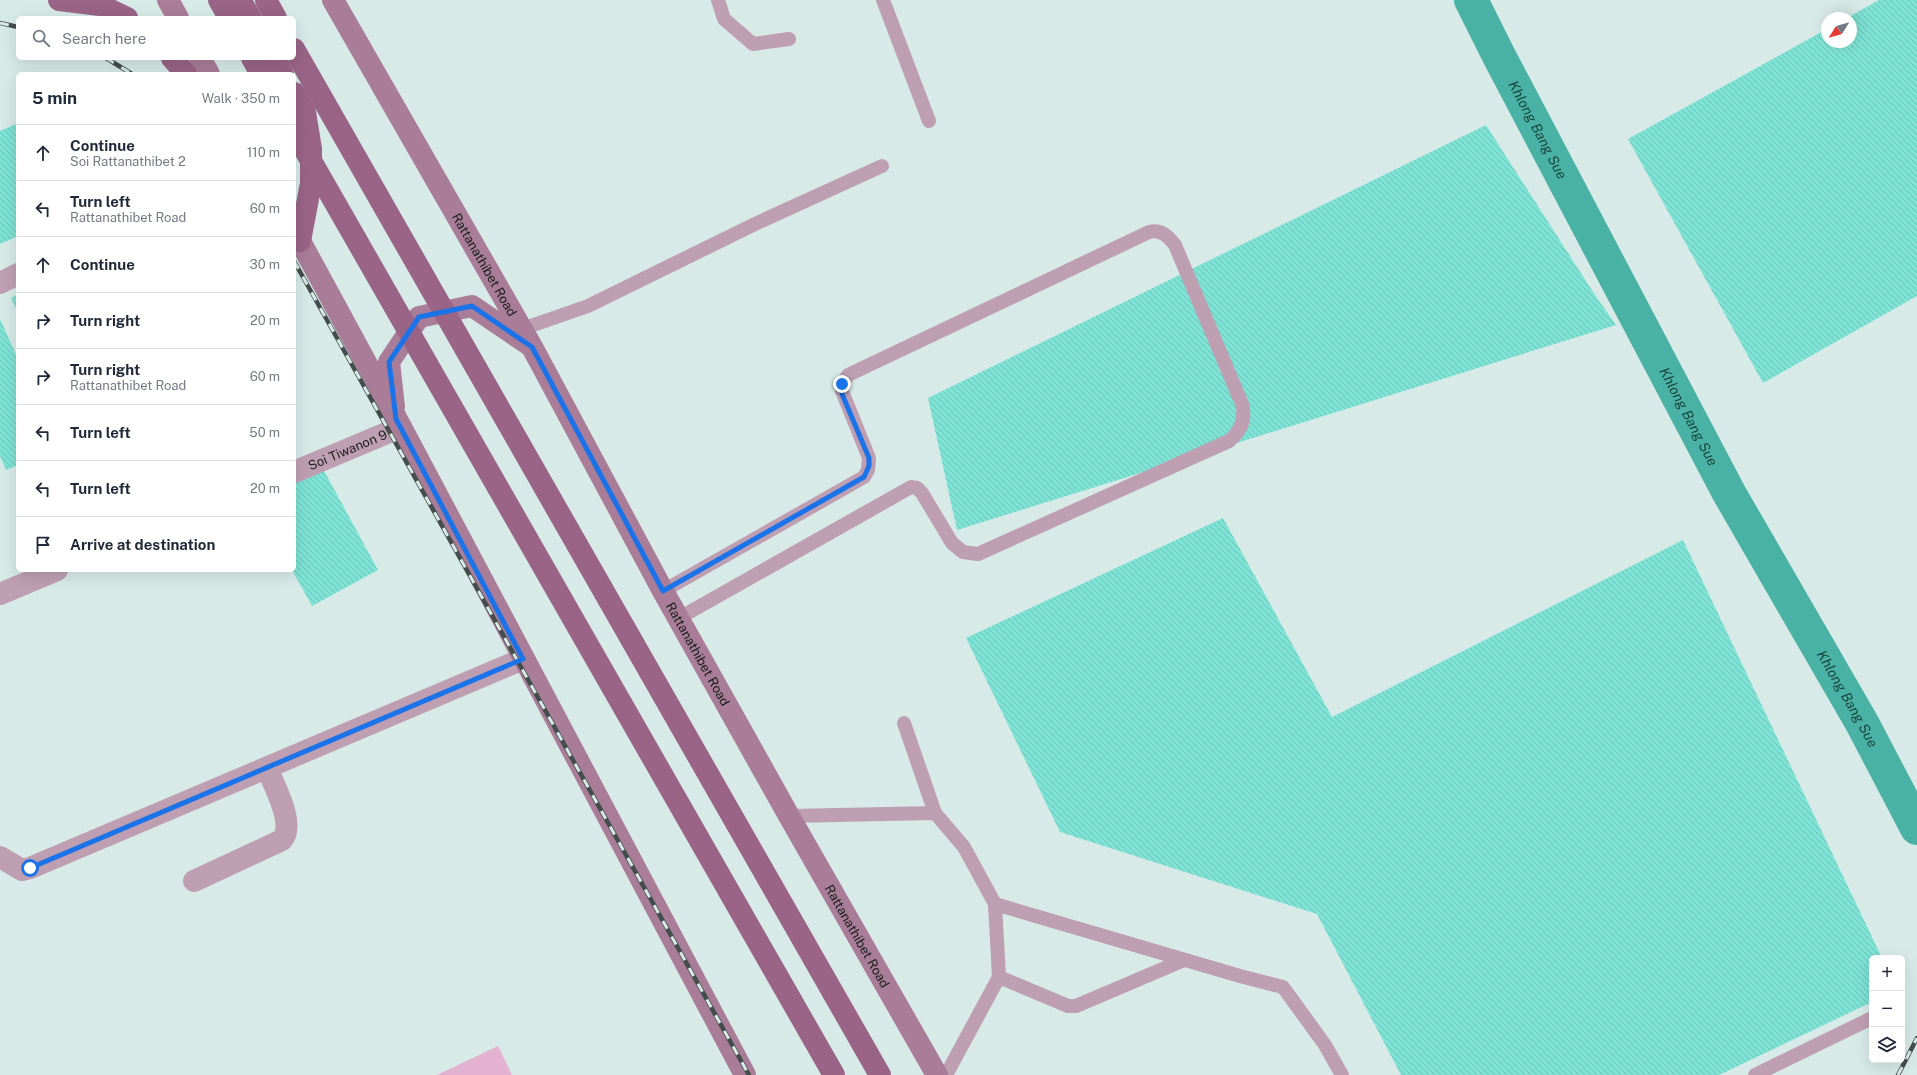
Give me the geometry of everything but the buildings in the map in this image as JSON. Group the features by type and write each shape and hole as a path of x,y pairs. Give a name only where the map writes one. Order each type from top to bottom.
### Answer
{"main road":[{"path":"59,0 100,6 122,16"},
{"path":"168,0 177,16"},
{"path":"219,0 228,16"},
{"path":"240,0 250,16"},
{"path":"266,0 275,16"},
{"name":"Rattanathibet Road","path":"333,0 522,329 663,591 937,1075"},
{"path":"296,53 880,1075"},
{"path":"174,60 184,72"},
{"path":"201,60 208,72"},
{"path":"253,60 260,72"},
{"path":"275,60 282,72"},
{"path":"296,96 305,112 311,149 311,183 297,236 745,1075"},
{"path":"296,134 834,1075"},
{"path":"398,423 389,362 419,317 472,306 532,347"}],"street":[{"path":"0,283 16,275"},
{"name":"Soi Tiwanon 9","path":"296,471 398,423"},
{"path":"0,594 52,572"},
{"path":"0,857 22,870 30,868 523,659"},
{"path":"194,881 282,840 287,835 288,827 285,812 267,768"}],"lane":[{"path":"718,0 724,19 753,44 790,39"},
{"path":"883,0 929,121"},
{"path":"522,329 588,306 755,224 882,166"},
{"path":"663,591 864,477 869,466 869,458 842,391 842,384 848,375 1149,232 1158,231 1165,234 1175,245 1243,410 1242,426 1229,441 978,554 963,552 952,543 921,491 917,488 911,487 679,618"},
{"path":"904,723 935,813 964,847 995,904 999,977 946,1075"},
{"path":"789,816 935,813"},
{"path":"995,904 1184,960 1283,986 1325,1045 1342,1075"},
{"path":"999,977 1068,1006 1076,1006 1184,960"},
{"path":"1755,1075 1869,1019"}],"shaded area":[{"path":"498,1046 512,1075 437,1075"}],"waterway":[{"name":"Khlong Bang Sue","path":"1471,0 1729,493 1862,723 1917,828"}],"railway":[{"path":"0,23 16,27"},
{"path":"109,60 129,72"},
{"path":"296,265 749,1075"},
{"path":"1898,1075 1917,1038"}],"route":[{"path":"30,868 523,659 396,419 389,362 419,317 472,306 532,347 663,591 858,482 864,477 870,463 869,458 842,394 842,384"}]}
